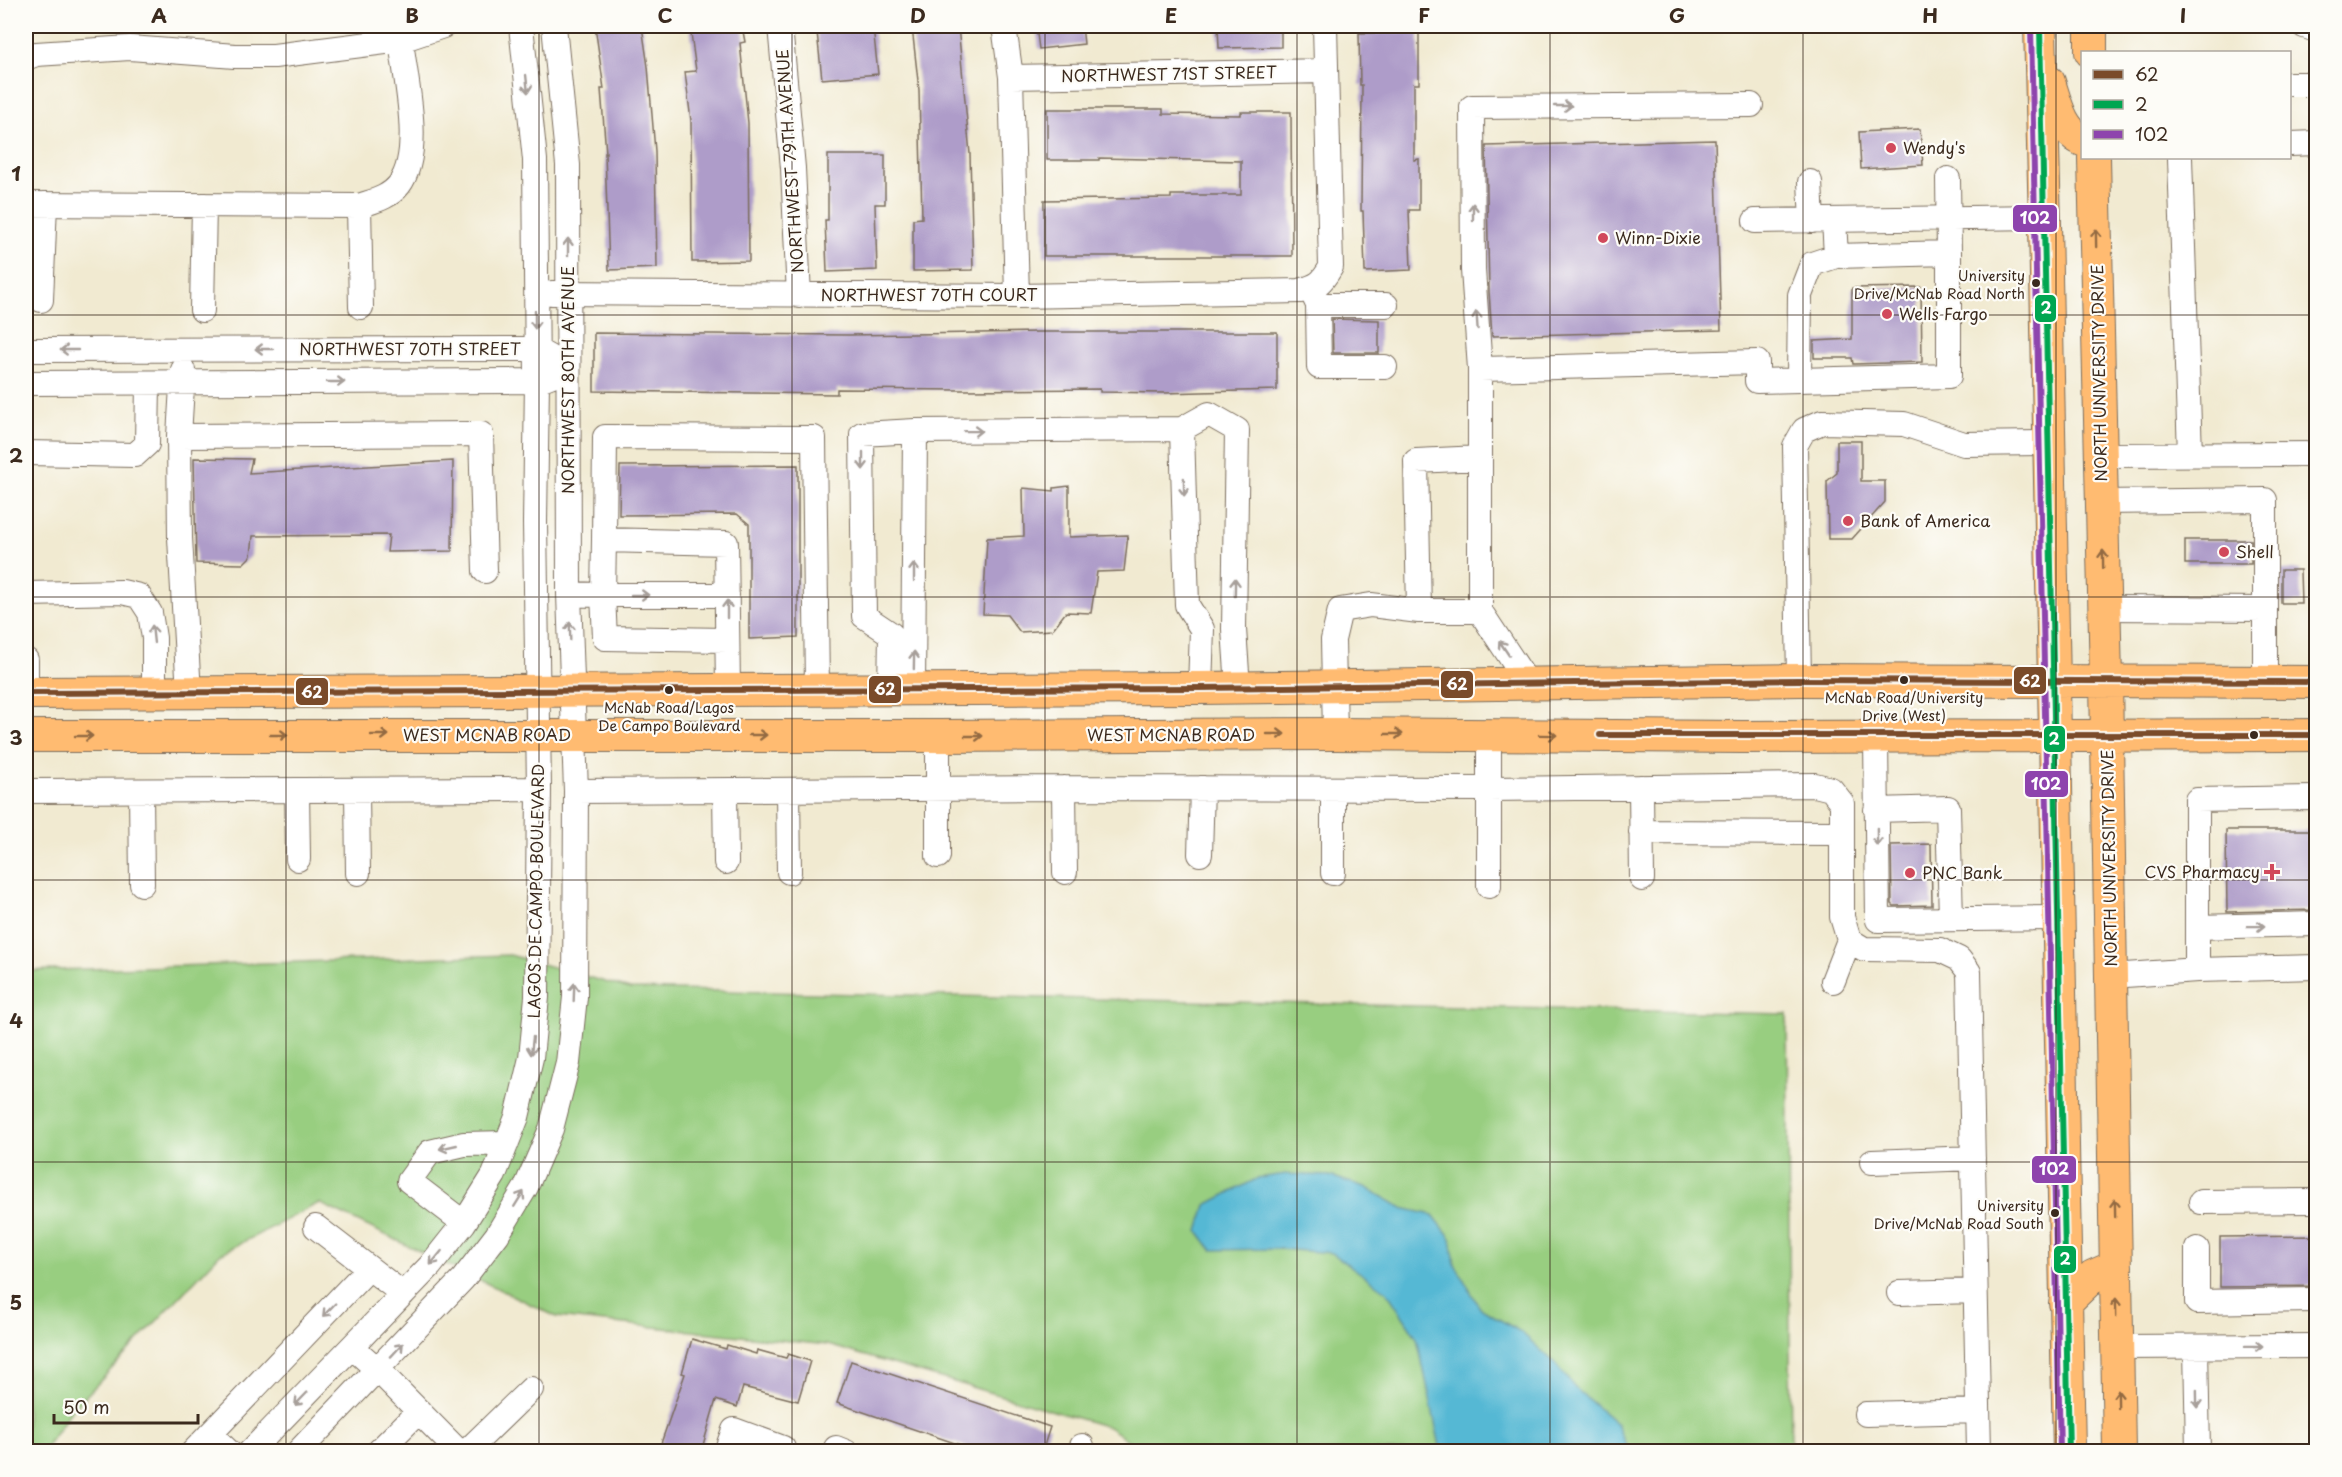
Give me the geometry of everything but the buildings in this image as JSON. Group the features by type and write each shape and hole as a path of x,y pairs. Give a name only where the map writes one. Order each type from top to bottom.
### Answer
{"main road":[{"path":"2040,26 2051,443 2069,1452"},
{"path":"2091,26 2091,51"},
{"path":"2041,59 2061,117 2067,127 2081,139"},
{"name":"NORTH UNIVERSITY DRIVE","path":"2094,159 2106,680 2119,1452"},
{"path":"26,693 728,688 902,690 1200,688 1799,681 2316,682"},
{"path":"938,736 940,714 948,708 1028,708 1057,688"},
{"name":"WEST MCNAB ROAD","path":"26,736 1490,734 1876,737 2316,735"},
{"path":"2066,1303 2093,1276 2116,1266"}],"street":[{"path":"26,58 36,54 130,48 235,56 274,56 443,26"},
{"name":"NORTHWEST 80TH AVENUE","path":"521,26 535,160 537,381 534,523 538,735"},
{"name":"NORTHWEST 80TH AVENUE","path":"554,26 568,165 568,594 574,736"},
{"name":"NORTHWEST 79TH AVENUE","path":"780,26 793,168 799,296"},
{"path":"1004,26 1011,77 1017,296"},
{"path":"1325,26 1331,267 1316,292 1319,368 1385,367"},
{"path":"2304,26 2316,30"},
{"path":"41,300 35,204 359,206 385,197 399,185 410,162 411,131 401,33"},
{"name":"NORTHWEST 71ST STREET","path":"1011,77 1326,71"},
{"path":"2291,84 2316,84"},
{"path":"1529,685 1480,612 1480,369 1473,270 1472,107 1751,105"},
{"path":"2291,144 2316,143"},
{"path":"2180,159 2190,454"},
{"path":"1480,369 1757,362 1757,381 1949,376 1948,179"},
{"path":"1810,182 1836,256"},
{"path":"202,310 204,205"},
{"path":"359,206 361,307"},
{"path":"1755,221 2045,217"},
{"path":"1799,380 1800,295 1812,264 1836,256 1949,253"},
{"name":"NORTHWEST 70TH COURT","path":"535,292 799,296 1017,296 1300,291 1386,305"},
{"path":"183,349 184,383 179,436 181,549 189,693"},
{"name":"NORTHWEST 70TH STREET","path":"26,350 535,349 568,369"},
{"name":"NORTHWEST 70TH STREET","path":"26,383 537,381 568,369"},
{"path":"26,453 135,455 147,444 148,383"},
{"path":"914,630 891,634 864,616 862,434 915,431 1182,429 1209,414 1237,430 1234,629 1238,687"},
{"path":"1799,681 1796,446 1804,430 1822,422 1904,424 1964,444 2051,443"},
{"path":"1182,429 1187,605 1202,629 1200,688"},
{"path":"902,690 914,630 915,431"},
{"path":"179,436 481,434 485,571"},
{"path":"727,640 604,638 605,437 814,438 818,689"},
{"path":"2101,455 2316,454"},
{"path":"1419,611 1416,461 1480,459"},
{"path":"2102,502 2265,500 2265,682"},
{"path":"604,540 726,543 728,688"},
{"path":"26,594 122,592 139,596 150,613 154,638 154,693"},
{"path":"568,594 727,595"},
{"path":"1335,734 1333,640 1340,610 1371,605 1419,611 1480,612"},
{"path":"2104,608 2265,609"},
{"path":"1202,629 1234,629"},
{"path":"891,634 902,690"},
{"path":"26,660 26,693"},
{"path":"1489,886 1490,734"},
{"name":"LAGOS DE CAMPO BOULEVARD","path":"250,1452 430,1266 464,1222 494,1175 507,1143 517,1116 531,1058 537,997 538,735"},
{"path":"298,1452 463,1279 497,1235 526,1187 551,1129 568,1063 574,997 576,791 574,736"},
{"path":"938,736 938,856"},
{"path":"1876,737 1878,920 2058,918"},
{"path":"576,791 939,788 1490,789 1815,785 1831,789 1842,803 1842,917 1849,940 1833,981"},
{"path":"1641,787 1642,879"},
{"path":"1064,788 1065,872"},
{"path":"1200,854 1202,788"},
{"path":"26,791 538,789"},
{"path":"1333,789 1333,873"},
{"path":"297,790 298,859"},
{"path":"357,790 358,873"},
{"path":"788,790 789,872"},
{"path":"141,791 142,884"},
{"path":"725,791 726,862"},
{"path":"2197,970 2197,800 2316,798"},
{"path":"1876,810 1948,808 1951,919"},
{"path":"1641,832 1842,833"},
{"path":"2197,927 2316,924"},
{"path":"1849,940 1864,950 1940,950 1959,959 1970,972 1979,1452"},
{"path":"2111,976 2197,970 2316,967"},
{"path":"464,1222 409,1181 430,1152 464,1144 507,1143"},
{"path":"1872,1162 1973,1158"},
{"path":"2200,1202 2316,1201"},
{"path":"316,1227 403,1294"},
{"path":"2197,1249 2197,1302 2316,1300"},
{"path":"193,1452 369,1268"},
{"path":"1899,1293 1975,1291"},
{"path":"2117,1347 2316,1346"},
{"path":"352,1347 459,1452"},
{"path":"2196,1347 2198,1452"},
{"path":"466,1452 531,1389"},
{"path":"378,1452 419,1411"},
{"path":"1866,1414 1978,1411"},
{"path":"726,1452 734,1430 783,1448 782,1452"},
{"path":"210,1434 229,1452"},
{"path":"835,1452 836,1448 846,1452"}],"green space":[{"path":"510,955 630,989 1787,1014 1791,1451 1144,1451 1108,1427 828,1345 557,1317 319,1203 220,1254 68,1415 44,1451 26,1451 26,971"}],"water":[{"path":"1286,1174 1330,1176 1365,1187 1402,1208 1433,1215 1451,1238 1455,1264 1480,1308 1521,1332 1553,1361 1574,1387 1617,1424 1629,1451 1441,1451 1417,1338 1387,1292 1332,1253 1279,1249 1212,1250 1198,1231 1206,1205 1258,1178"}],"transit line":[{"name":"102","path":"2031,26 2060,1452"},
{"name":"2","path":"2040,26 2069,1452"},
{"name":"62","path":"26,693 1200,688 1799,680 2316,682"},
{"name":"62","path":"1600,735 2316,735"}],"place":[{"name":"Wendy's","path":"1891,148"},
{"name":"Winn-Dixie","path":"1603,238"},
{"name":"University Drive/McNab Road North","path":"2036,283"},
{"name":"Wells Fargo","path":"1887,314"},
{"name":"Bank of America","path":"1848,521"},
{"name":"Shell","path":"2224,552"},
{"name":"McNab Road/University Drive (West)","path":"1904,680"},
{"name":"McNab Road/Lagos De Campo Boulevard","path":"669,690"},
{"name":"CVS Pharmacy","path":"2272,872"},
{"name":"PNC Bank","path":"1910,873"},
{"name":"University Drive/McNab Road South","path":"2055,1213"}]}
